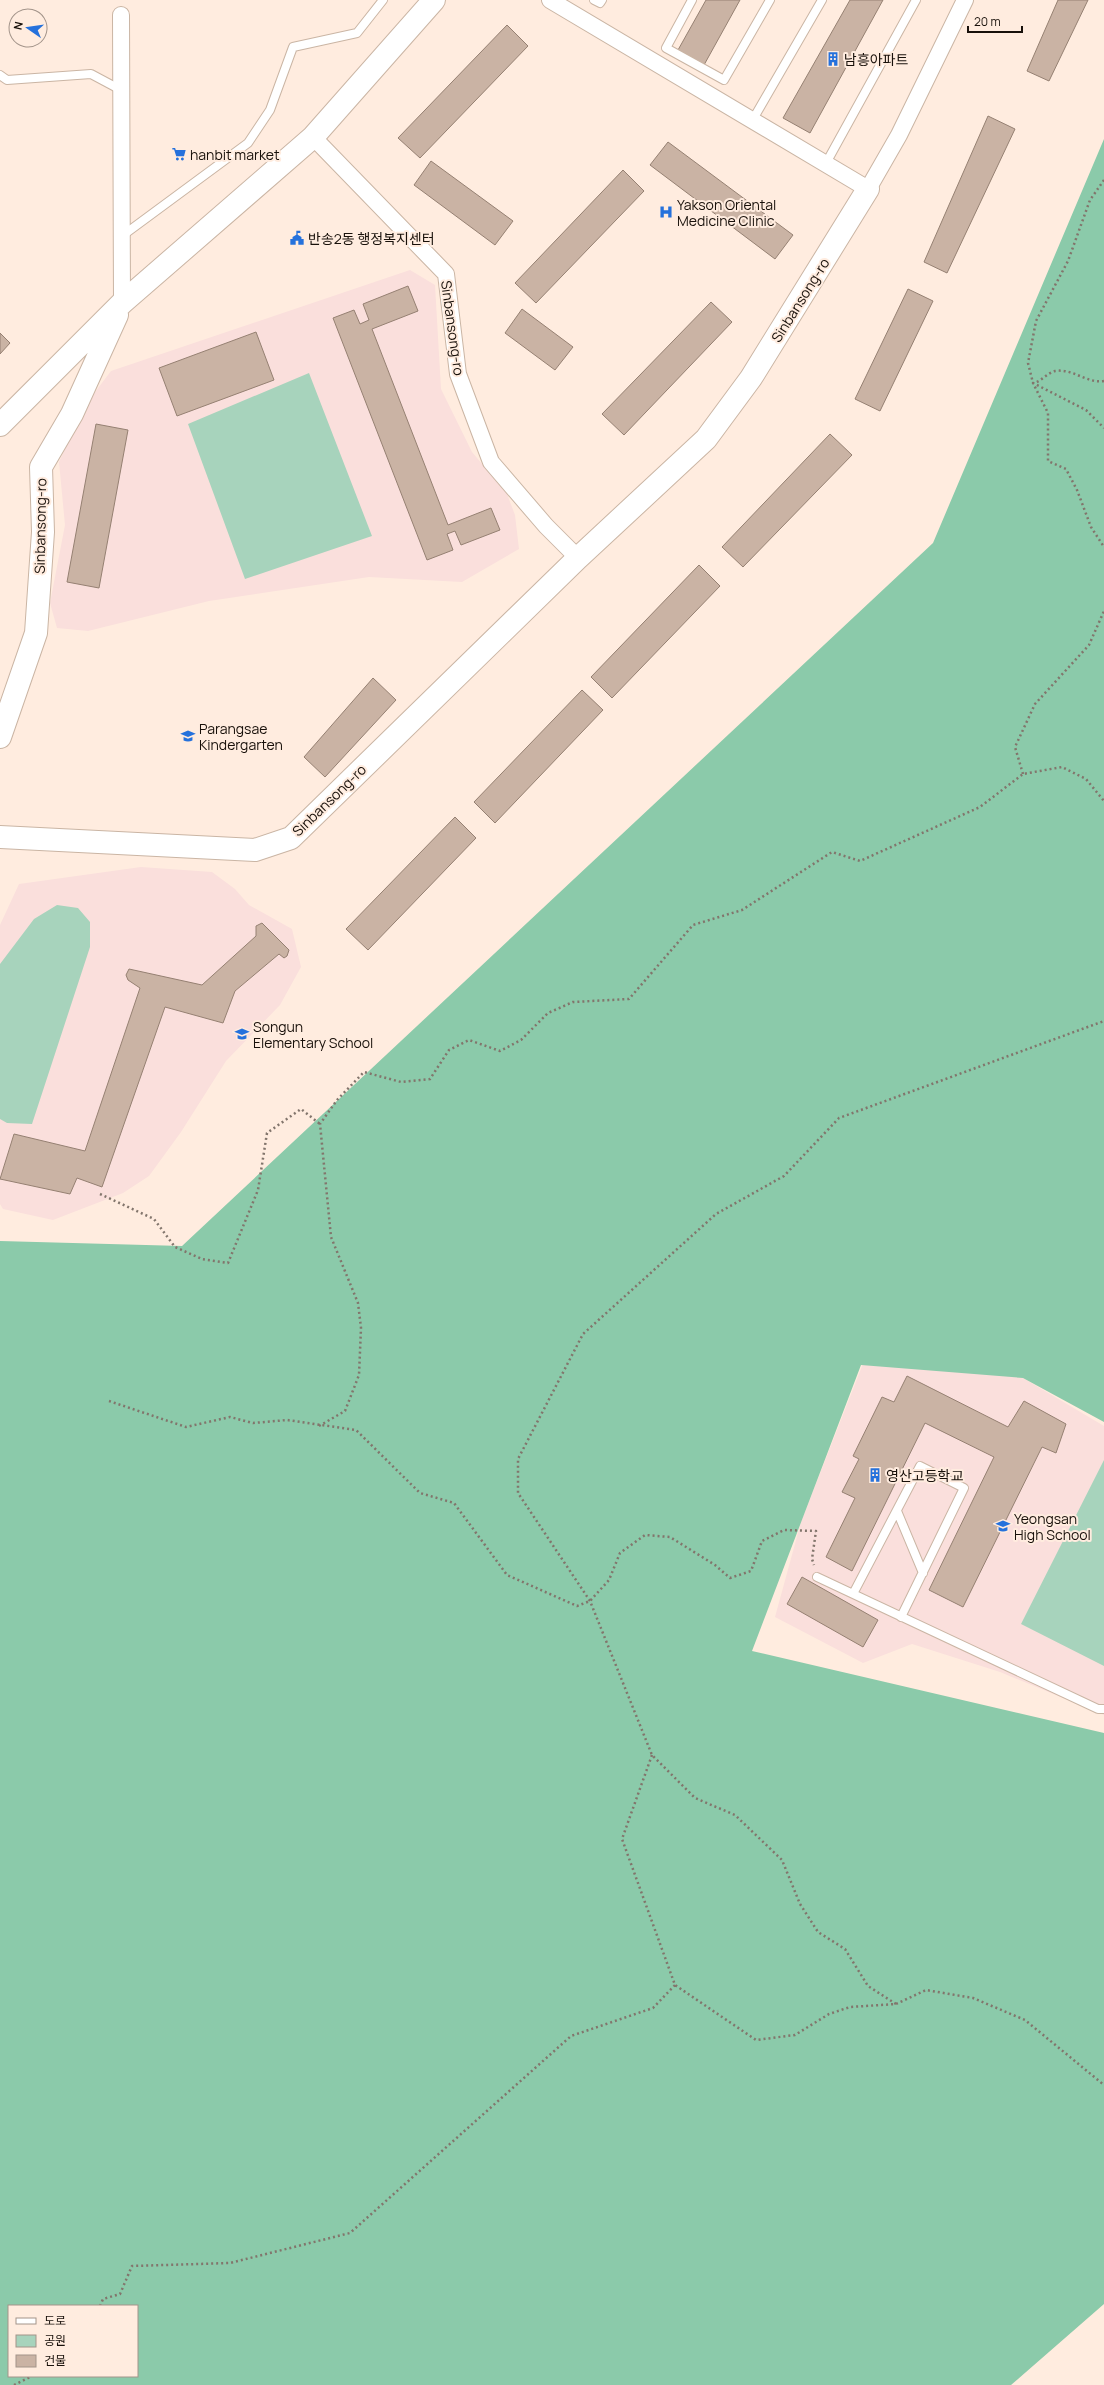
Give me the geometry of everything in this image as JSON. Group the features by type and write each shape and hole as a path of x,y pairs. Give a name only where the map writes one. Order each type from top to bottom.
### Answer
{"main road":[{"name":"Sinbansong-ro","path":"0,425 122,303 313,137 434,0"},
{"name":"Sinbansong-ro","path":"0,837 255,850 291,838 578,558 706,439 752,378 868,189"},
{"name":"Sinbansong-ro","path":"0,737 36,633 43,532 41,467 72,414 122,303"}],"street":[{"path":"550,0 825,165 868,189"},
{"name":"Sinbansong-ro","path":"868,189 899,135 965,0"},
{"path":"121,15 122,303"},
{"name":"Sinbansong-ro","path":"313,137 446,274 458,374 492,462 546,526 578,558"}],"lane":[{"path":"122,236 248,143 270,110 293,47 357,33 383,0"},
{"path":"594,0 600,3 602,0"},
{"path":"692,0 666,48 724,80 770,0"},
{"path":"752,121 822,0"},
{"path":"825,165 916,0"},
{"path":"0,75 7,80 91,74 121,90"},
{"path":"854,1592 920,1466 964,1488 901,1618"},
{"path":"897,1511 923,1573"},
{"path":"818,1577 854,1592 901,1618 1098,1709 1104,1709"}],"path":[{"path":"1104,180 1090,200 1068,261 1036,321 1028,363 1033,383 1048,413 1048,461 1066,469 1077,490 1091,527 1104,547"},
{"path":"1033,383 1055,371 1071,372 1095,383 1104,381"},
{"path":"1033,383 1086,410 1104,428"},
{"path":"1023,774 1015,747 1035,704 1089,645 1104,611"},
{"path":"319,1426 345,1411 359,1375 361,1328 358,1303 331,1237 320,1124 337,1100 364,1072 401,1082 430,1079 448,1050 469,1040 500,1051 521,1040 548,1013 573,1002 629,999 693,925 742,910 832,852 860,861 980,807 1023,774 1062,767 1086,779 1104,801"},
{"path":"896,2004 868,1986 845,1949 818,1932 800,1904 782,1860 735,1815 695,1798 652,1755 590,1601 518,1493 518,1458 583,1334 716,1214 784,1176 839,1118 1104,1020"},
{"path":"100,1194 154,1219 175,1247 202,1259 228,1263 258,1190 267,1132 301,1109 320,1124"},
{"path":"109,1400 186,1427 230,1417 253,1423 287,1420 319,1426 356,1430 420,1493 454,1503 507,1575 577,1606 590,1601 609,1580 620,1553 645,1535 670,1537 715,1565 730,1578 751,1571 762,1541 784,1530 816,1531 812,1559 818,1577"},
{"path":"652,1755 622,1839 675,1985 756,2040 795,2035 829,2014 850,2007 896,2004 926,1990 974,1998 1025,2020 1104,2085"},
{"path":"100,2305 103,2299 120,2294 132,2266 230,2263 350,2233 571,2036 653,2008 675,1985"},
{"path":"14,2385 30,2377"}],"shaded area":[{"path":"410,270 435,285 441,389 472,452 507,494 515,515 519,549 462,582 369,577 209,601 88,631 57,628 50,603 65,525 59,462 86,404 111,371"},
{"path":"141,867 212,872 235,889 249,905 292,929 301,967 280,1005 226,1061 181,1132 149,1176 123,1193 53,1220 3,1209 0,1204 0,925 19,884"},
{"path":"866,1356 1023,1378 1104,1426 1104,1715 1000,1672 912,1644 863,1663 775,1617 801,1522"}],"green space":[{"path":"1104,139 1104,1422 1023,1378 861,1365 752,1651 1104,1733 1104,2304 1011,2385 0,2385 0,1241 182,1246 933,543"},
{"path":"309,373 372,536 245,579 188,424"},
{"path":"57,905 78,908 90,922 90,947 32,1124 7,1123 0,1119 0,964 34,919"},
{"path":"1104,1460 1104,1666 1021,1624"}],"building":[{"path":"706,0 740,0 704,65 678,50"},
{"name":"남흥아파트","path":"850,0 883,0 810,133 783,118"},
{"path":"1058,0 1088,0 1049,81 1027,71"},
{"path":"507,25 528,46 420,158 398,138"},
{"path":"988,116 1015,129 947,273 924,262"},
{"path":"668,142 793,235 775,259 650,165"},
{"path":"431,161 513,221 495,245 414,185"},
{"path":"623,170 644,191 536,303 515,283"},
{"path":"408,286 418,311 372,329 448,525 491,508 500,530 461,545 455,531 447,534 453,550 427,560 333,318 354,310 360,324 369,320 363,304"},
{"path":"908,289 933,301 880,411 855,399"},
{"path":"711,302 732,322 624,435 602,414"},
{"path":"522,309 573,347 555,370 505,333"},
{"path":"256,332 274,380 177,416 159,368"},
{"path":"0,333 10,343 0,354"},
{"path":"96,424 128,430 99,588 67,582"},
{"path":"830,434 852,455 743,567 722,547"},
{"path":"699,565 720,586 612,698 591,677"},
{"path":"373,678 396,700 325,777 304,757"},
{"path":"582,690 603,710 495,823 474,802"},
{"path":"455,817 476,838 368,950 346,929"},
{"path":"262,923 289,950 287,956 284,958 279,954 235,991 223,1023 165,1007 102,1187 77,1178 70,1194 0,1179 14,1134 85,1151 140,988 128,980 126,975 129,969 202,985 256,936 256,926"},
{"name":"영산고등학교","path":"907,1376 1008,1427 1024,1401 1066,1424 1056,1453 1042,1447 963,1607 929,1590 994,1457 925,1423 852,1571 826,1557 855,1498 842,1492 859,1459 853,1456 882,1397 894,1402"},
{"path":"802,1577 878,1620 863,1647 787,1604"}],"place":[{"name":"남흥아파트","path":"833,59"},
{"name":"hanbit market","path":"179,154"},
{"name":"Yakson Oriental Medicine Clinic","path":"666,212"},
{"name":"반송2동 행정복지센터","path":"297,238"},
{"name":"Parangsae Kindergarten","path":"188,736"},
{"name":"Songun Elementary School","path":"242,1034"},
{"name":"영산고등학교","path":"875,1475"},
{"name":"Yeongsan High School","path":"1003,1526"}]}
